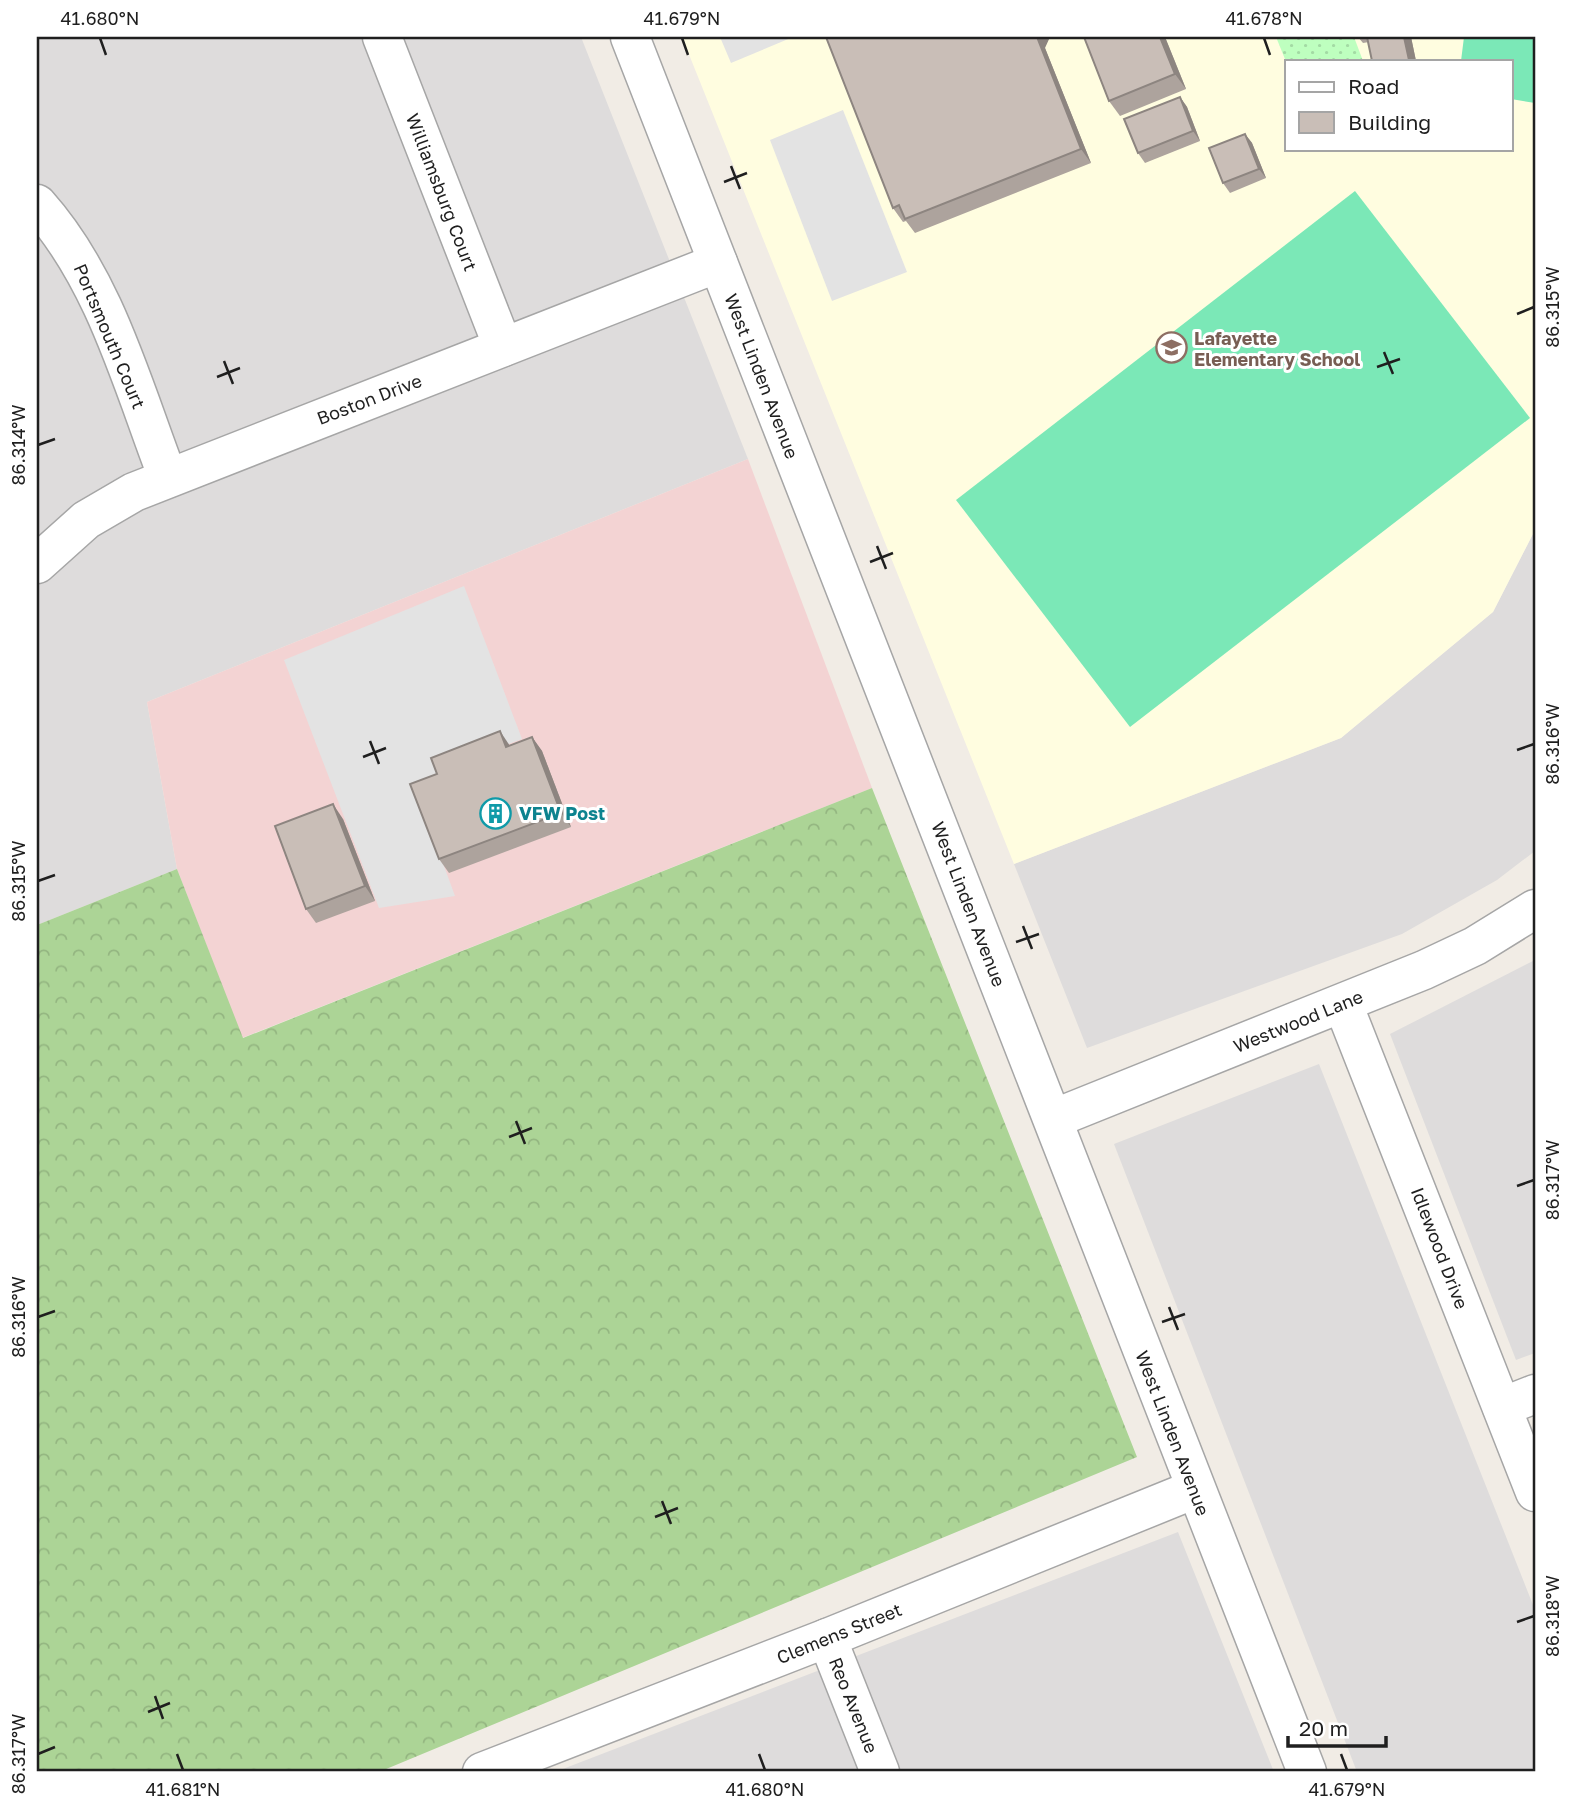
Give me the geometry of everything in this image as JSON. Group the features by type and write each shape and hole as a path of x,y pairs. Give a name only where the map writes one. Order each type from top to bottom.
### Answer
{"street":[{"name":"Williamsburg Court","path":"382,37 503,346"},
{"name":"West Linden Avenue","path":"630,37 1307,1772"},
{"name":"Portsmouth Court","path":"37,204 57,227 79,260 98,297 168,478"},
{"name":"Boston Drive","path":"37,564 86,520 134,492 718,263"},
{"name":"Westwood Lane","path":"1053,1119 1343,1004 1475,946 1535,909"},
{"name":"Idlewood Drive","path":"1343,1004 1519,1401 1535,1492"},
{"name":"Clemens Street","path":"482,1772 827,1639 1195,1489"},
{"name":"Reo Avenue","path":"827,1639 880,1772"}],"shaded area":[{"path":"37,37 581,37 748,459 147,702 177,869 37,925"},
{"name":"Lafayette Elementary School","path":"682,37 1535,37 1535,530 1493,612 1341,738 1014,864"},
{"path":"720,37 793,37 731,63"},
{"path":"843,110 907,272 832,301 770,140"},
{"path":"748,459 872,788 242,1038 177,869 147,702"},
{"path":"1535,530 1535,851 1497,880 1402,934 1087,1048 1014,864 1341,738 1493,612"},
{"path":"464,586 522,739 440,770 445,787 419,798 455,896 379,908 284,660"},
{"path":"1535,960 1535,1353 1516,1360 1390,1034"},
{"path":"1319,1064 1535,1610 1535,1772 1357,1772 1114,1144"},
{"path":"1178,1532 1274,1772 555,1772"}],"green space":[{"path":"1276,37 1354,37 1363,60 1285,60"},
{"path":"1464,37 1535,37 1535,103 1512,99 1512,60 1461,60"},
{"path":"1355,191 1530,418 1130,727 956,500"},
{"path":"872,788 1137,1457 379,1772 37,1772 37,925 177,869 243,1038"}],"building":[{"path":"826,37 1037,37 1081,149 905,219 899,205 893,208"},
{"path":"1084,37 1160,37 1175,74 1109,101"},
{"path":"1367,37 1404,37 1409,60 1372,60"},
{"path":"1180,97 1193,131 1138,153 1124,119"},
{"path":"1245,134 1259,169 1223,183 1209,148"},
{"name":"VFW Post","path":"500,731 506,747 532,737 561,813 439,859 410,784 437,774 431,758"},
{"path":"333,804 365,886 306,909 275,826"}],"place":[{"name":"Lafayette Elementary School","path":"1171,348"},
{"name":"VFW Post","path":"496,813"}]}
